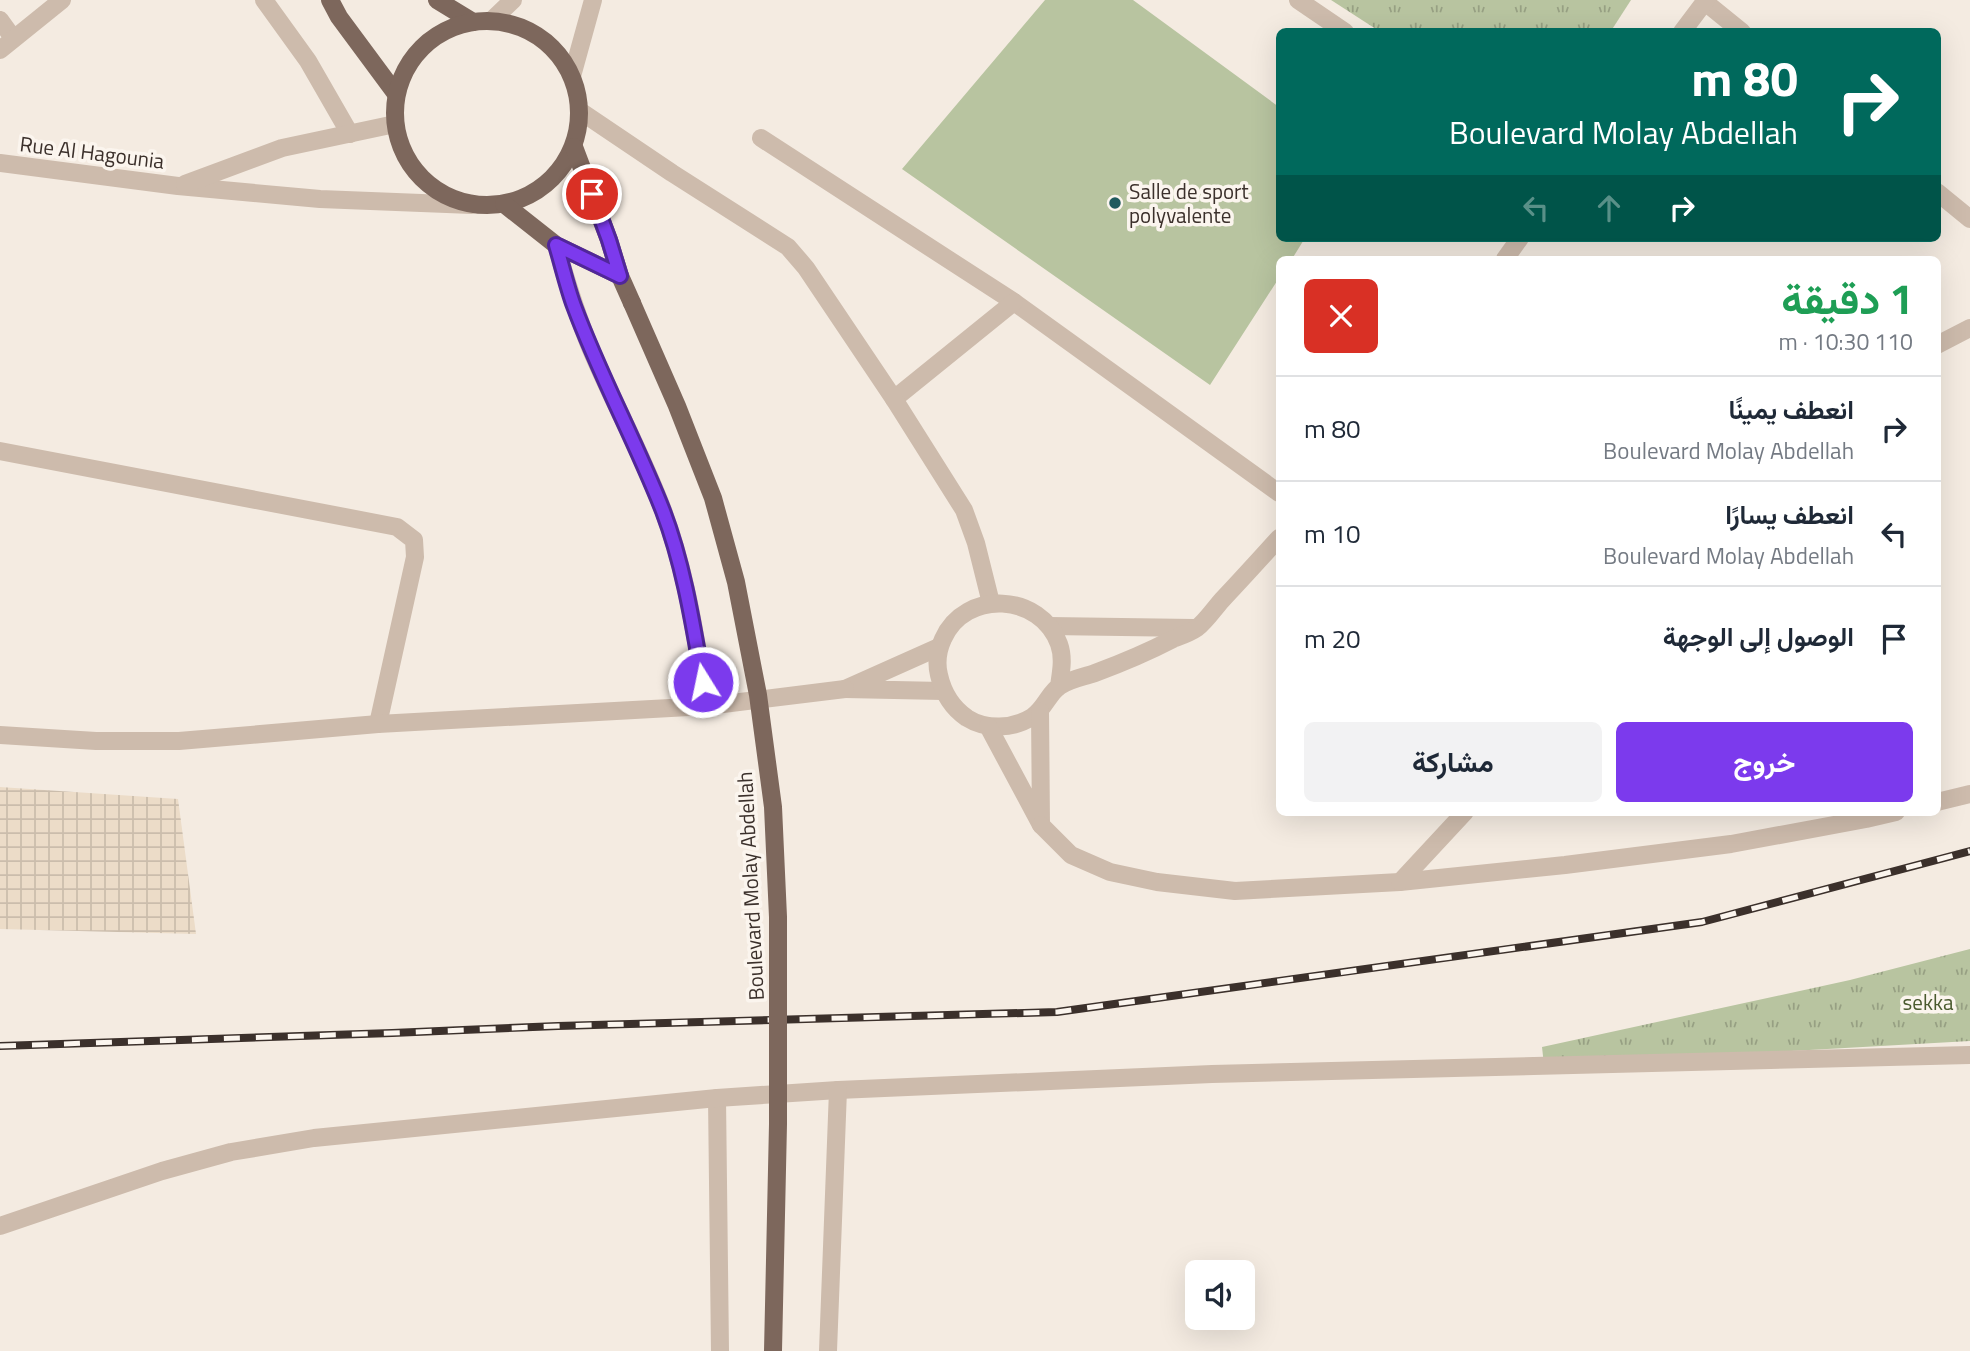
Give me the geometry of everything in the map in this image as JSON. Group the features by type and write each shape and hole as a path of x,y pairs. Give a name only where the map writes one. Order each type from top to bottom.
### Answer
{"main road":[{"path":"330,0 339,17 396,94"},
{"path":"437,0 482,21 516,26 539,37 559,54 572,76 580,111 574,147 558,174 533,194 504,204 471,205 443,195 419,177 402,153 395,124 396,94 403,73 416,54 432,39 451,28 482,21"},
{"name":"Boulevard Molay Abdellah","path":"574,147 620,276 677,406 713,498 736,582 758,695 773,807 778,917 778,1124 773,1351"},
{"path":"504,204 556,245 620,276"}],"street":[{"path":"0,20 6,44 62,0"},
{"path":"264,0 308,61 350,134"},
{"path":"482,21 513,0"},
{"path":"572,76 593,0"},
{"path":"1298,0 1339,28"},
{"path":"1685,28 1706,1 1737,28"},
{"path":"580,111 788,247 806,268 964,510 976,543 991,603"},
{"path":"178,186 282,148 395,124"},
{"path":"761,138 1014,302 1276,491"},
{"name":"Rue Al Hagounia","path":"0,163 178,186 320,199 471,205"},
{"path":"1941,195 1970,219"},
{"path":"1506,256 1517,242"},
{"path":"556,245 590,347 663,512 691,610 707,706"},
{"path":"894,399 1014,302"},
{"path":"1941,343 1970,328"},
{"path":"0,451 397,527 414,540 415,557 378,724"},
{"path":"1059,686 1148,652 1197,628 1276,541"},
{"path":"991,603 1012,604 1033,611 1049,626 1059,645 1062,665 1059,686 1040,711 1025,722 988,726 969,719 954,707 943,691 937,669 939,647 958,618 974,608 991,603"},
{"path":"1049,626 1197,628"},
{"path":"845,689 939,647"},
{"path":"0,735 96,741 178,741 378,724 707,706 845,689 943,691"},
{"path":"1040,711 1041,825"},
{"path":"988,726 1041,825 1071,855 1110,872 1157,882 1235,891 1400,882 1731,844 1881,816"},
{"path":"1941,801 1970,794"},
{"path":"1400,882 1461,816"},
{"path":"0,1226 162,1171 242,1150 314,1138 717,1098 838,1090 1212,1074 1970,1055"},
{"path":"828,1351 838,1090"},
{"path":"717,1098 720,1351"}],"green space":[{"name":"Salle de sport polyvalente","path":"1045,0 1133,0 1276,105 1276,242 1303,242 1294,256 1276,256 1276,283 1210,385 902,169"},
{"path":"1331,0 1631,0 1613,28 1374,28"},
{"name":"sekka","path":"1970,949 1970,1041 1544,1065 1542,1047 1850,980"}],"shaded area":[{"path":"0,787 178,799 196,934 0,929"}],"railway":[{"path":"0,1046 1057,1012 1702,922 1970,851"}],"place":[{"name":"Salle de sport polyvalente","path":"1115,203"}],"route":[{"path":"592,194 620,276 556,245 590,347 663,512 691,610 703,682"}]}
